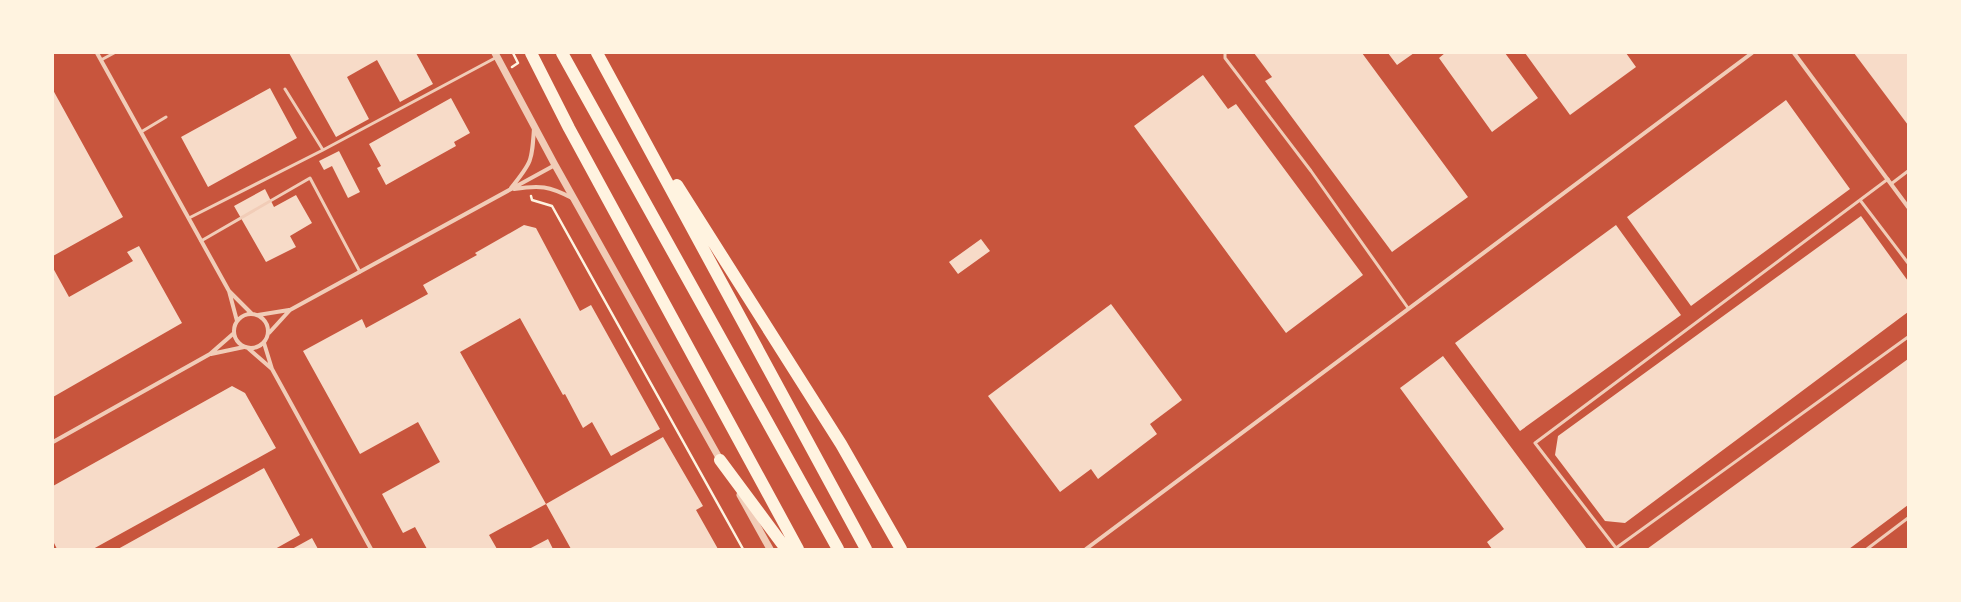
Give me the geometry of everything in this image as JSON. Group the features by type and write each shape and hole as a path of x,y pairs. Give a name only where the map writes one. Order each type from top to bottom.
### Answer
{"highway":[{"path":"531,53 572,134 798,549"},
{"path":"562,53 838,549"},
{"path":"597,53 866,549"},
{"path":"621,96 841,444 901,549"},
{"path":"720,460 786,549"}],"street":[{"path":"53,442 210,354 234,333 237,322 229,291 98,53"},
{"path":"1086,549 1752,53"},
{"path":"1794,53 1908,207"},
{"path":"496,55 555,165 770,549"},
{"path":"509,190 529,166 533,154 534,126"},
{"path":"210,354 244,347 249,348 260,346 264,343 269,333 290,310 555,165"},
{"path":"509,190 535,186 555,189 574,199"},
{"path":"229,291 252,314"},
{"path":"237,322 246,314 258,315 290,310"},
{"path":"258,315 266,322 269,333"},
{"path":"234,333 236,339 244,347"},
{"path":"264,343 272,369 371,549"},
{"path":"249,348 272,369"}],"lane":[{"path":"101,60 114,53"},
{"path":"1225,53 1225,58 1311,171 1408,308"},
{"path":"189,218 323,150 496,55"},
{"path":"285,89 323,150"},
{"path":"141,132 166,117"},
{"path":"1891,184 1908,171"},
{"path":"201,241 310,178 360,272"},
{"path":"1888,179 1535,443 1616,548 1908,337"},
{"path":"1860,200 1908,263"},
{"path":"1868,549 1908,518"}],"path":[{"path":"528,187 532,200 552,206 744,549"}],"building":[{"path":"289,53 416,53 433,84 400,102 377,60 347,77 369,119 336,137"},
{"path":"1254,53 1362,53 1468,197 1392,252 1265,81 1272,77"},
{"path":"1388,53 1414,53 1397,65"},
{"path":"1445,53 1505,53 1538,98 1492,132 1439,58"},
{"path":"1525,53 1626,53 1636,67 1570,115"},
{"path":"1854,53 1908,53 1908,125"},
{"path":"1203,75 1228,109 1236,104 1363,275 1286,333 1134,126"},
{"path":"270,88 297,138 208,187 181,137"},
{"path":"53,90 123,217 53,256"},
{"path":"451,98 470,133 454,142 456,146 386,185 377,168 381,166 369,144"},
{"path":"1786,100 1850,189 1691,306 1627,217"},
{"path":"339,151 360,192 348,198 332,166 324,170 319,161"},
{"path":"265,189 274,207 296,195 312,223 290,236 296,247 266,262 234,206"},
{"path":"1861,216 1908,281 1908,312 1625,523 1605,521 1555,455 1558,436"},
{"path":"524,225 536,228 580,311 591,305 660,429 611,456 592,422 583,428 565,394 563,395 520,318 460,352 546,504 489,535 497,549 427,549 415,527 403,533 382,494 440,462 418,422 360,454 303,351 362,319 366,328 428,294 423,285 477,255 475,253"},
{"path":"1616,225 1681,315 1520,431 1455,343"},
{"path":"981,239 990,251 958,274 949,262"},
{"path":"139,246 182,323 53,397 53,268 69,297 133,261 127,252"},
{"path":"1111,304 1182,400 1150,424 1157,434 1098,479 1091,469 1060,492 988,396"},
{"path":"1443,356 1587,549 1492,549 1487,542 1504,529 1400,388"},
{"path":"1908,359 1908,505 1849,549 1647,549"},
{"path":"232,386 245,393 276,448 93,549 57,549 53,541 53,486"},
{"path":"663,437 703,506 696,510 718,549 571,549 546,504"},
{"path":"264,468 300,535 275,549 118,549"},
{"path":"312,538 318,549 292,549"},
{"path":"548,539 553,549 529,549"}]}
